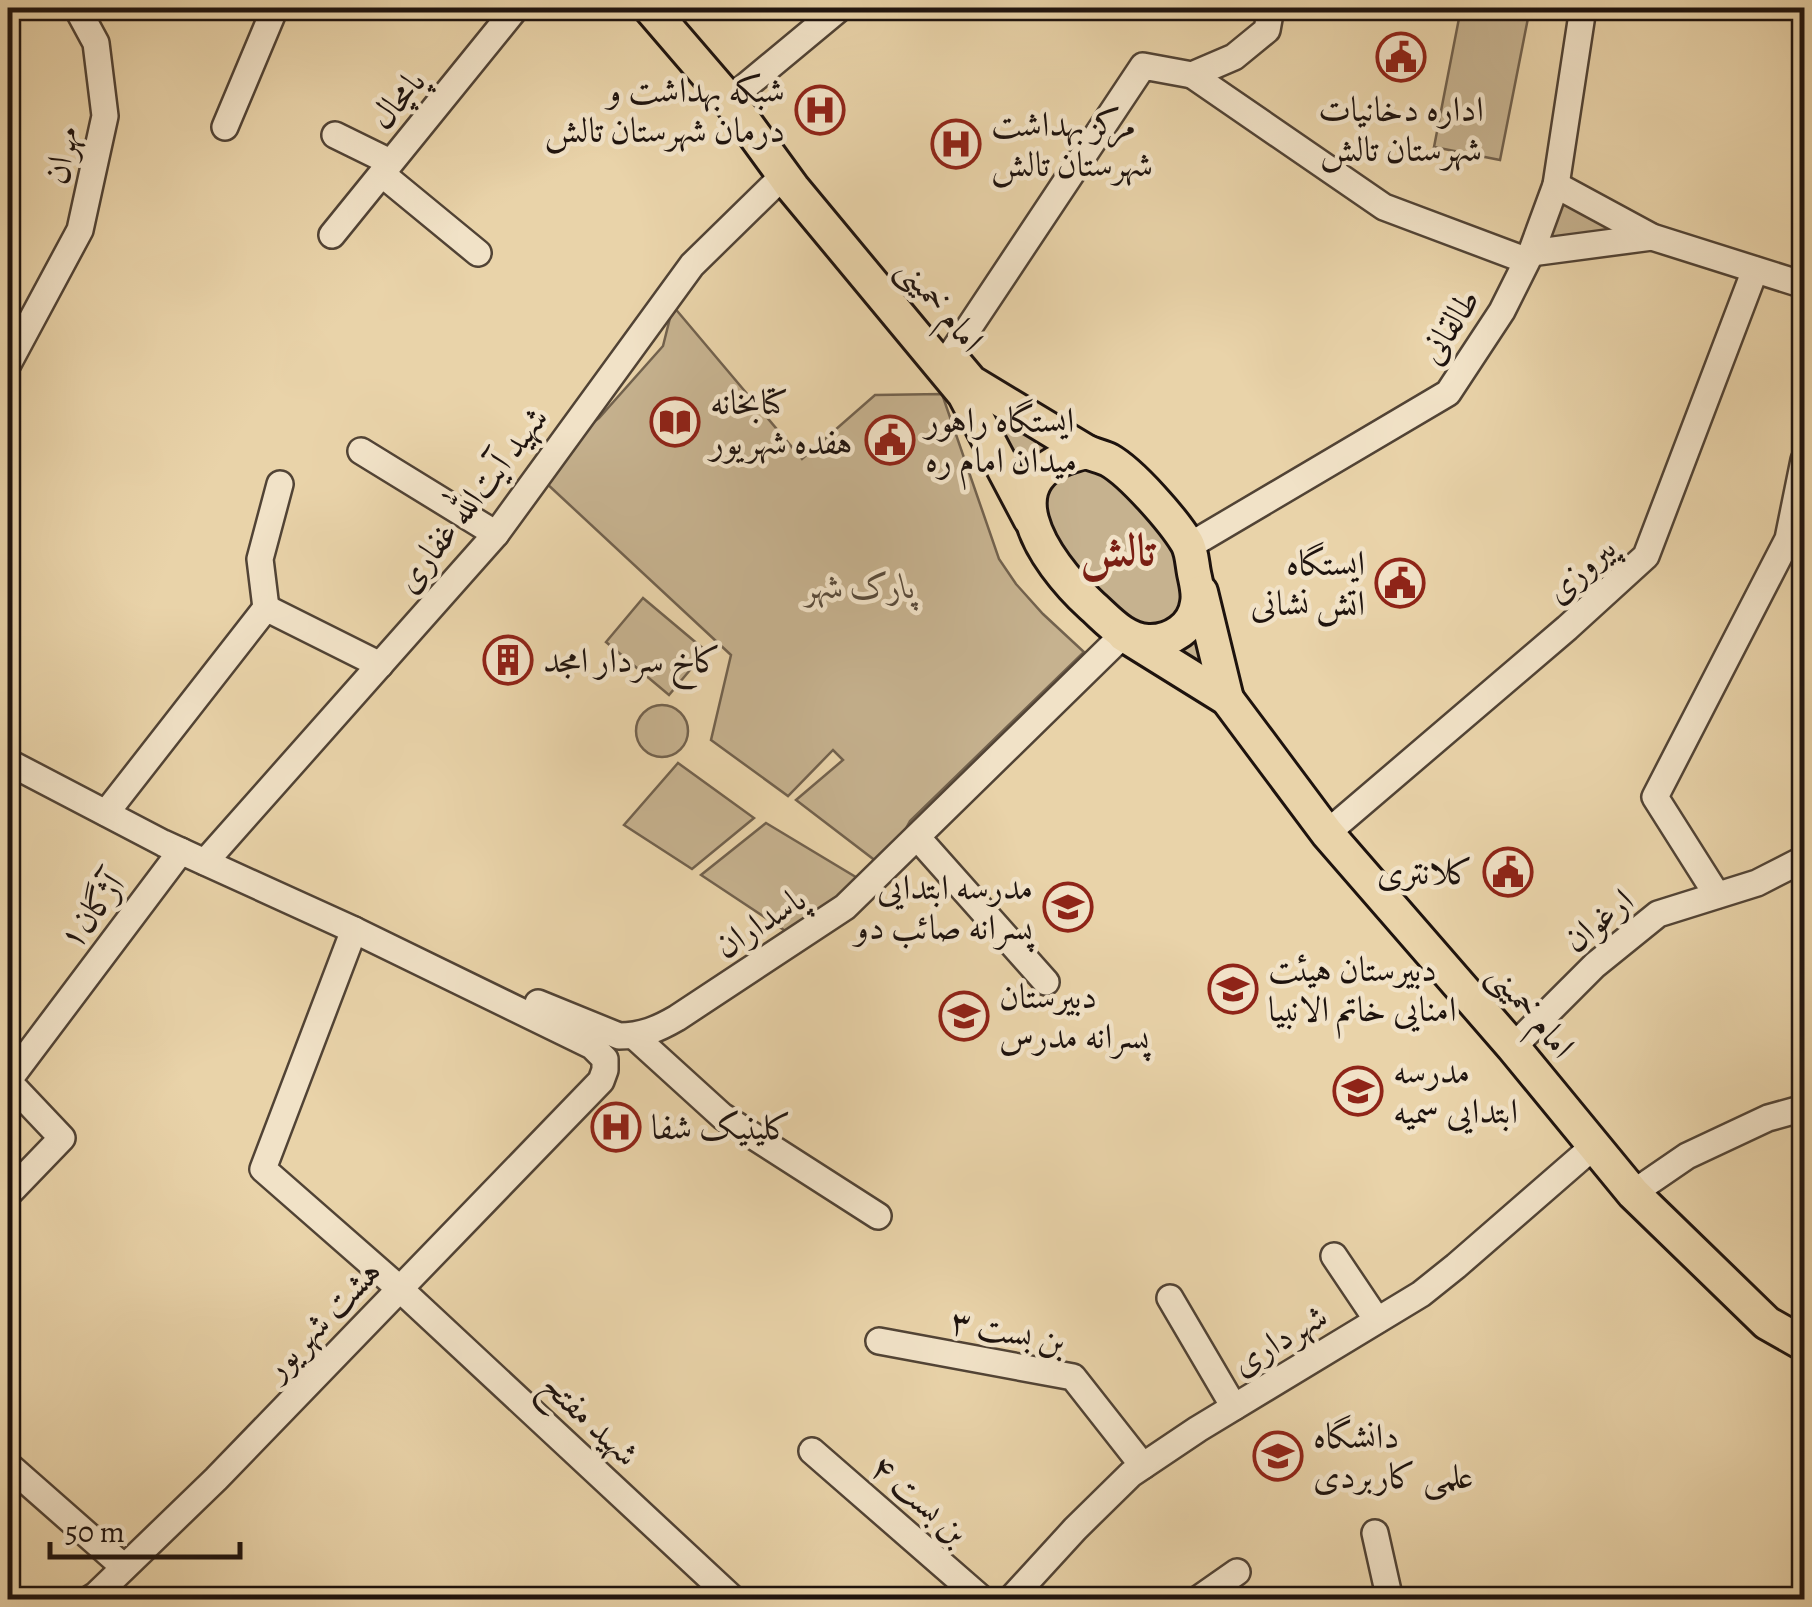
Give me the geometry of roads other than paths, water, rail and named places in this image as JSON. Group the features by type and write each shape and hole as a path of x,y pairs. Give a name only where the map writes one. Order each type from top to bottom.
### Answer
{"main road":[{"name":"امام خمینی","path":"650,8 964,394 1030,518"},
{"name":"امام خمینی","path":"777,165 807,190 972,382 1087,452"},
{"path":"1087,452 1109,460 1127,476 1165,512 1189,546 1198,598 1195,616 1169,638 1146,641 1124,635 1083,597 1039,542 1030,518 1034,484 1055,463 1087,452"},
{"name":"امام خمینی","path":"1189,546 1227,700"},
{"name":"امام خمینی","path":"1124,635 1227,700 1327,833 1633,1194 1767,1323 1804,1344"}],"street":[{"name":"مهران","path":"8,364 80,230 105,116 96,44 77,8"},
{"path":"225,126 275,8"},
{"name":"پامچال","path":"332,235 516,8"},
{"path":"728,100 840,8"},
{"path":"1192,76 1234,58 1267,30 1271,8"},
{"path":"1528,256 1554,185 1582,14"},
{"name":"طالقانی","path":"1189,546 1448,393 1502,311 1556,185 1582,14"},
{"path":"950,356 1143,66 1192,76 1384,207 1528,256 1652,238"},
{"path":"335,134 386,168 478,253"},
{"name":"شهید آیت‌الله غفاری","path":"206,862 496,534 692,265 777,165"},
{"path":"1556,185 1652,238 1804,285"},
{"name":"پیروزی","path":"1327,833 1646,556 1756,270"},
{"path":"361,451 496,534"},
{"path":"1717,896 1655,798 1788,539 1804,460"},
{"path":"106,814 266,608 260,558 280,484"},
{"path":"266,608 380,665"},
{"name":"پاسداران","path":"634,1036 677,1018 845,907 1124,635"},
{"path":"8,762 181,851 354,930 620,1036 634,1036 722,1116 878,1216"},
{"path":"918,837 1046,982"},
{"name":"۱آژگان","path":"8,1194 62,1138 8,1081 181,851"},
{"name":"ارغوان","path":"1512,1047 1594,965 1658,914 1757,883 1804,859"},
{"name":"هشت شهریور","path":"88,1600 216,1479 601,1081 606,1070 605,1059 592,1046 354,930"},
{"name":"شهید مفتح","path":"354,930 263,1169 400,1289 734,1600"},
{"path":"1633,1194 1687,1156 1768,1118 1804,1108"},
{"name":"شهرداری","path":"1010,1600 1131,1474 1420,1294 1594,1146"},
{"path":"1334,1256 1376,1320"},
{"path":"1170,1298 1234,1407"},
{"name":"بن بست ۳","path":"879,1342 1073,1377 1143,1466"},
{"name":"بن بست ۴","path":"812,1451 983,1600"},
{"path":"8,1465 124,1567"},
{"path":"1376,1533 1390,1600"},
{"path":"1196,1600 1236,1572"}],"place":[{"name":"اداره دخانیات شهرستان تالش","path":"1401,57"},
{"name":"شبکه بهداشت و درمان شهرستان تالش","path":"820,110"},
{"name":"مرکز بهداشت شهرستان تالش","path":"956,144"},
{"name":"کتابخانه هفده شهریور","path":"675,422"},
{"name":"ایستگاه راهور میدان امام ره","path":"890,440"},
{"name":"ایستگاه اتش نشانی","path":"1400,583"},
{"name":"کاخ سردار امجد","path":"508,660"},
{"name":"کلانتری","path":"1508,872"},
{"name":"مدرسه ابتدایی پسرانه صائب دو","path":"1068,907"},
{"name":"دبیرستان هیئت امنایی خاتم الانبیا","path":"1233,989"},
{"name":"دبیرستان پسرانه مدرس","path":"964,1016"},
{"name":"مدرسه ابتدایی سمیه","path":"1358,1091"},
{"name":"کلینیک شفا","path":"616,1127"},
{"name":"دانشگاه علمی کاربردی","path":"1278,1456"}],"district":[{"name":"تالش","path":"1118,550"}],"park label":[{"name":"پارک شهر","path":"860,586"}]}
